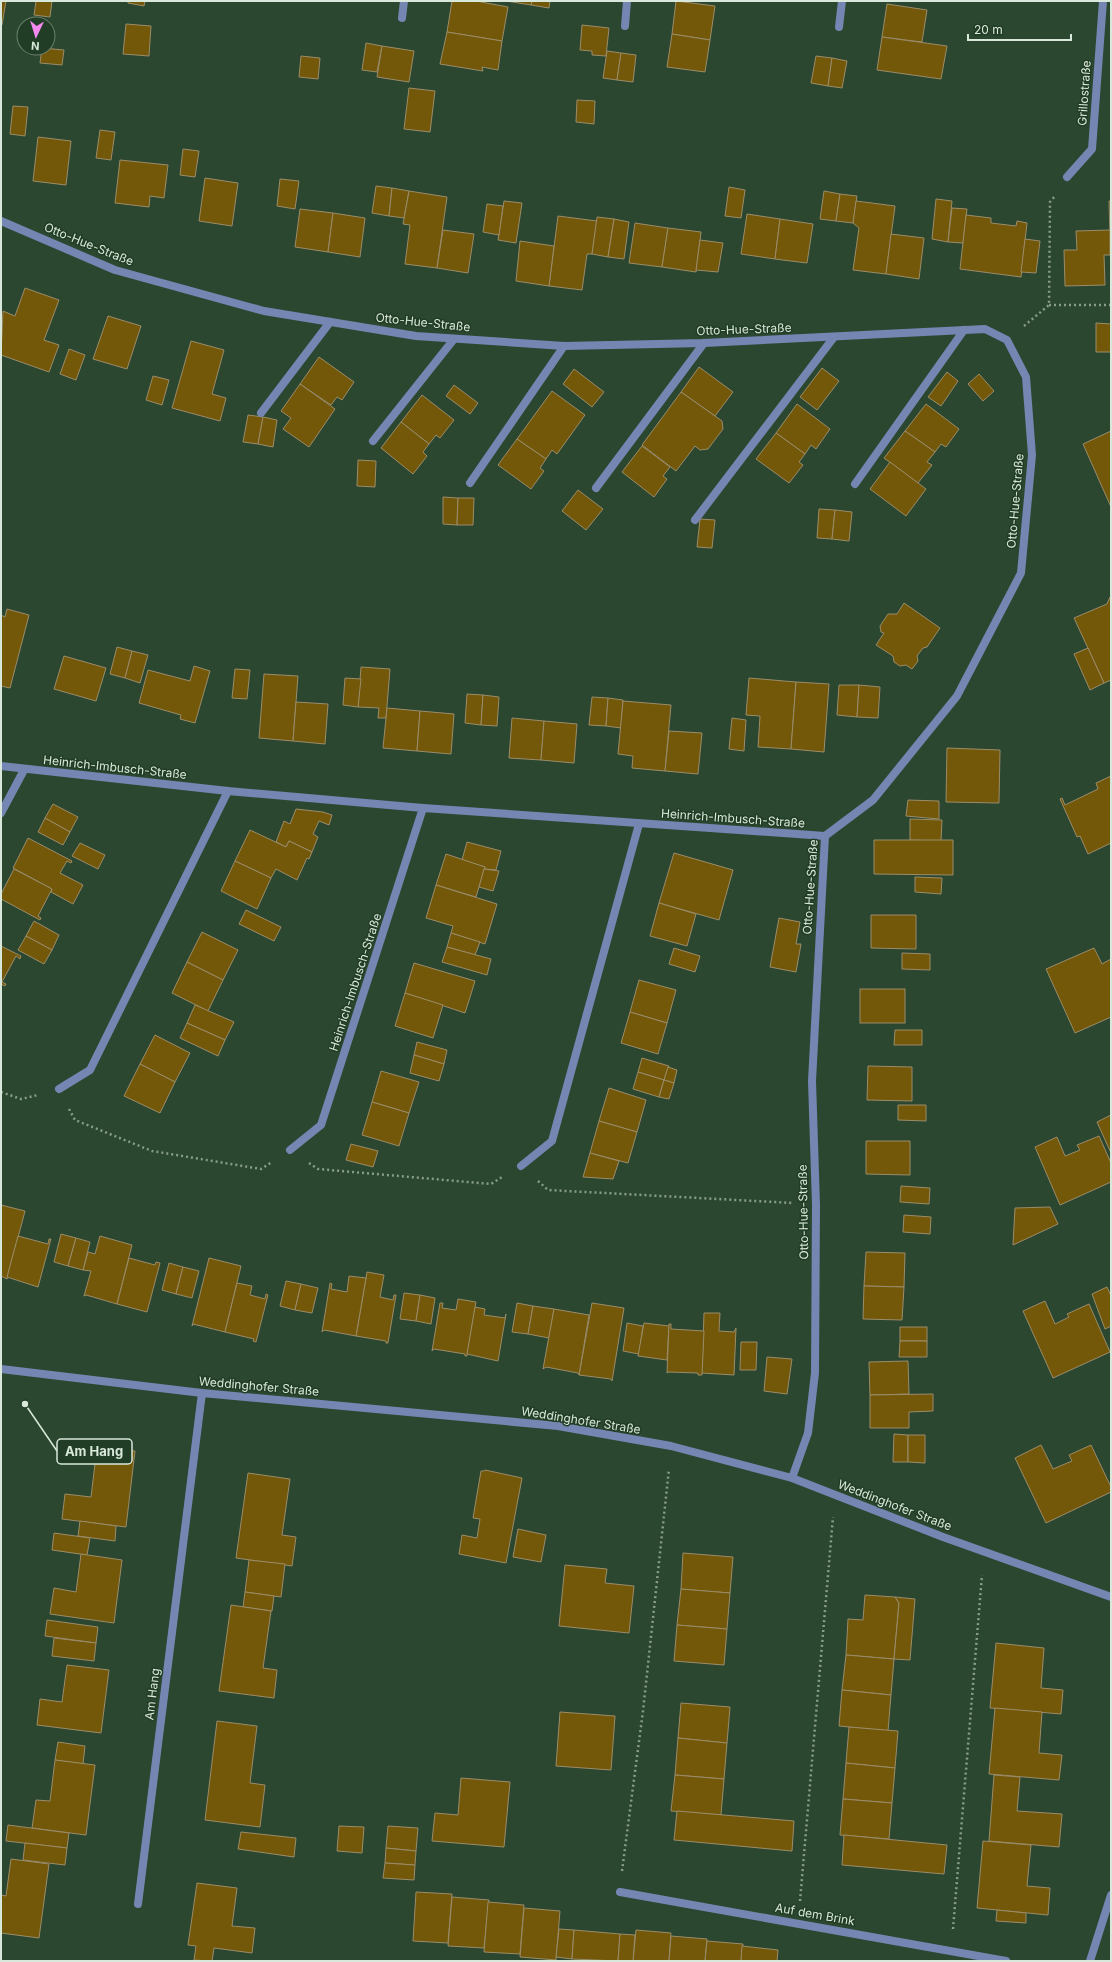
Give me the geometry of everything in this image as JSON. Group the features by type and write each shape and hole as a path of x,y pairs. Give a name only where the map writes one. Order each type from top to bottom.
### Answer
{"street":[{"path":"402,18 404,1"},
{"path":"625,26 627,1"},
{"path":"839,28 842,1"},
{"name":"Grillostraße","path":"1068,177 1092,149 1103,1"},
{"name":"Otto-Hue-Straße","path":"1,221 115,270 264,311 416,336 564,346 704,343 985,329 1007,340 1026,377 1032,454 1021,573 957,696 873,800 825,836 812,1081 816,1205 815,1373 808,1433 792,1478"},
{"path":"261,413 330,322"},
{"path":"855,484 964,330"},
{"path":"696,520 834,337"},
{"path":"373,441 454,339"},
{"path":"596,488 704,343"},
{"path":"470,483 564,346"},
{"name":"Heinrich-Imbusch-Straße","path":"1,766 24,770 228,791 423,808 825,836"},
{"path":"1,813 24,770"},
{"path":"59,1089 90,1070 228,791"},
{"name":"Heinrich-Imbusch-Straße","path":"290,1150 321,1125 423,808"},
{"path":"521,1166 552,1141 639,824"},
{"name":"Weddinghofer Straße","path":"1,1369 202,1393 558,1426 678,1448 792,1478 943,1537 1111,1597"},
{"name":"Am Hang","path":"138,1904 202,1393"},
{"name":"Auf dem Brink","path":"620,1892 1006,1961"},
{"path":"1090,1961 1111,1895"}],"path":[{"path":"1049,305 1050,202 1068,177"},
{"path":"1007,340 1049,305 1111,305"},
{"path":"1,1092 21,1099 59,1089 75,1120 152,1151 261,1169 290,1150 318,1169 491,1184 521,1166 548,1190 816,1205"},
{"path":"620,1892 643,1711 668,1477"},
{"path":"799,1924 832,1534"},
{"path":"951,1951 981,1589"}],"building":[{"path":"1,1 6,1 2,25 1,25"},
{"path":"36,1 52,1 50,16 34,15"},
{"path":"128,1 145,1 144,6 128,3"},
{"path":"452,1 476,1 508,7 502,41 447,32"},
{"path":"506,1 532,1 531,5"},
{"path":"532,1 550,1 549,8 531,5"},
{"path":"676,1 715,6 710,40 672,34"},
{"path":"887,4 927,10 922,42 882,37"},
{"path":"126,24 151,26 149,56 123,54"},
{"path":"582,25 609,28 606,56 592,55 592,51 580,50"},
{"path":"447,32 502,41 498,70 482,67 483,71 440,64"},
{"path":"672,34 710,40 705,72 667,67"},
{"path":"882,37 947,46 941,79 877,70"},
{"path":"366,43 382,46 377,72 362,70"},
{"path":"382,46 414,51 409,82 377,77"},
{"path":"56,49 64,50 62,65 40,63 41,56 56,56"},
{"path":"607,51 621,53 617,80 603,78"},
{"path":"621,53 636,55 633,82 617,80"},
{"path":"301,56 320,58 318,79 299,77"},
{"path":"816,56 832,58 828,86 811,83"},
{"path":"832,58 847,61 842,88 828,86"},
{"path":"409,88 435,91 430,132 404,129"},
{"path":"577,100 595,101 594,124 576,122"},
{"path":"13,106 28,107 25,136 10,134"},
{"path":"100,130 115,132 111,160 96,158"},
{"path":"38,137 71,141 66,185 33,181"},
{"path":"183,149 199,151 195,177 180,175"},
{"path":"120,160 168,165 164,198 150,196 149,207 115,203"},
{"path":"205,178 238,183 232,226 199,221"},
{"path":"280,179 299,181 295,209 277,206"},
{"path":"376,186 392,188 389,216 372,213"},
{"path":"729,187 745,190 741,218 725,216"},
{"path":"392,188 409,191 404,218 389,216"},
{"path":"409,191 447,197 437,268 405,264 410,225 403,224"},
{"path":"824,191 840,194 836,221 820,219"},
{"path":"840,194 857,196 853,223 836,221"},
{"path":"936,199 952,201 948,242 932,239"},
{"path":"504,201 522,203 516,243 498,240"},
{"path":"856,201 895,206 886,274 853,270 859,228 853,223"},
{"path":"1109,201 1111,201 1111,237 1110,237"},
{"path":"487,204 503,206 499,235 483,232"},
{"path":"952,208 967,209 963,243 948,242"},
{"path":"300,209 333,213 328,252 295,247"},
{"path":"333,213 365,218 360,257 328,252"},
{"path":"747,214 780,219 775,259 741,254"},
{"path":"966,215 991,218 991,223 1016,226 1017,221 1027,223 1021,277 960,269"},
{"path":"558,216 597,221 592,254 587,254 582,290 549,286"},
{"path":"597,217 614,219 608,257 592,254"},
{"path":"614,219 629,222 624,259 608,257"},
{"path":"780,219 813,224 807,263 775,259"},
{"path":"635,223 668,228 662,267 629,263"},
{"path":"668,228 701,232 696,272 662,267"},
{"path":"443,230 474,234 468,273 437,268"},
{"path":"1110,230 1110,255 1104,255 1105,285 1065,286 1064,250 1077,250 1076,231"},
{"path":"891,234 924,238 919,279 886,274"},
{"path":"1025,239 1040,241 1036,273 1021,272"},
{"path":"700,240 723,243 718,272 696,270"},
{"path":"520,241 554,246 549,286 516,281"},
{"path":"25,288 59,300 44,340 59,345 49,372 1,355 3,311 15,316"},
{"path":"108,316 141,326 127,369 93,359"},
{"path":"1096,323 1111,324 1111,352 1096,352"},
{"path":"191,341 224,350 212,394 226,398 220,421 172,408"},
{"path":"69,349 85,355 76,380 60,374"},
{"path":"319,357 354,382 342,400 337,397 331,405 300,384"},
{"path":"699,367 733,392 715,416 681,392"},
{"path":"822,368 839,381 817,410 800,397"},
{"path":"574,369 604,392 592,407 563,384"},
{"path":"947,372 958,381 941,406 928,397"},
{"path":"979,374 994,391 983,401 968,384"},
{"path":"153,376 169,380 162,405 146,400"},
{"path":"300,384 335,409 309,447 283,429 291,418 281,411"},
{"path":"454,385 478,403 470,414 446,396"},
{"path":"552,391 585,415 557,454 552,450 546,459 517,439"},
{"path":"681,392 722,421 723,429 708,449 700,450 695,446 676,471 642,445"},
{"path":"422,395 454,420 440,438 436,435 429,444 401,422"},
{"path":"797,404 830,429 816,449 811,445 805,454 776,433"},
{"path":"926,404 959,429 946,447 941,444 935,452 905,431"},
{"path":"248,415 263,417 258,444 243,442"},
{"path":"263,417 277,420 273,447 258,444"},
{"path":"401,422 429,444 423,452 427,456 413,474 381,448"},
{"path":"905,431 935,452 927,462 932,465 918,483 884,458"},
{"path":"1111,431 1111,507 1083,444"},
{"path":"776,433 805,454 799,462 803,465 789,483 756,459"},
{"path":"517,439 546,459 540,468 544,471 531,489 498,465"},
{"path":"642,446 670,467 663,476 667,479 654,497 622,472"},
{"path":"358,460 376,461 375,487 357,486"},
{"path":"890,462 926,489 906,516 870,489"},
{"path":"578,490 603,509 586,530 562,511"},
{"path":"443,497 458,498 457,525 443,524"},
{"path":"458,498 474,498 473,525 457,525"},
{"path":"819,509 835,510 832,539 817,538"},
{"path":"835,510 852,512 849,541 832,539"},
{"path":"700,519 715,520 712,548 697,547"},
{"path":"1110,597 1111,680 1104,683 1074,618 1107,604"},
{"path":"904,603 940,628 927,647 923,648 917,656 918,661 912,669 906,665 900,666 894,662 893,656 876,645 884,633 881,632 880,626 888,614 897,614"},
{"path":"7,609 29,615 10,688 1,686 1,615 5,617"},
{"path":"117,647 132,651 125,678 110,674"},
{"path":"1088,648 1104,683 1090,690 1074,654"},
{"path":"132,651 148,655 140,683 125,678"},
{"path":"64,656 106,668 96,701 54,689"},
{"path":"194,666 210,671 195,723 180,719 181,715 139,703 148,670 190,681"},
{"path":"361,667 390,669 386,718 378,718 379,708 358,707"},
{"path":"235,669 250,670 247,699 232,698"},
{"path":"264,674 298,676 293,741 259,738"},
{"path":"345,678 361,679 358,707 343,705"},
{"path":"749,678 796,682 791,749 758,747 760,716 746,715"},
{"path":"796,682 829,684 824,752 791,749"},
{"path":"839,685 859,685 857,717 837,715"},
{"path":"859,685 880,687 878,718 857,717"},
{"path":"467,694 483,695 481,725 465,723"},
{"path":"483,695 499,697 497,726 481,725"},
{"path":"592,697 608,698 606,726 589,725"},
{"path":"608,698 623,700 621,728 606,726"},
{"path":"623,701 671,705 665,771 632,768 633,756 618,754"},
{"path":"296,702 328,704 325,744 293,741"},
{"path":"387,708 420,711 417,751 383,748"},
{"path":"420,711 454,714 451,754 417,751"},
{"path":"512,718 544,721 541,760 509,758"},
{"path":"732,718 746,720 744,751 729,749"},
{"path":"544,721 577,724 574,763 541,760"},
{"path":"669,731 702,733 698,774 665,771"},
{"path":"947,748 1000,750 999,803 946,802"},
{"path":"1111,776 1111,843 1088,854 1080,836 1077,837 1060,799 1062,798 1065,805 1098,789 1096,783"},
{"path":"908,800 939,801 939,819 906,816"},
{"path":"53,804 78,817 70,832 45,818"},
{"path":"296,809 323,812 332,815 329,825 319,821 313,834 318,837 312,852 289,841 286,847 276,842 284,821 290,824"},
{"path":"45,818 70,832 63,845 38,832"},
{"path":"910,819 942,820 941,841 910,840"},
{"path":"250,830 286,847 289,841 312,852 309,859 307,858 297,880 276,869 271,878 235,861"},
{"path":"28,838 72,861 71,863 67,861 60,873 83,885 73,904 51,892 52,889 13,868"},
{"path":"874,840 953,840 953,875 874,874"},
{"path":"467,842 501,851 496,870 484,869 485,867 462,860"},
{"path":"80,843 105,855 98,869 72,856"},
{"path":"674,853 733,870 719,920 659,903"},
{"path":"446,854 485,867 476,897 436,885"},
{"path":"235,861 271,878 257,909 221,891"},
{"path":"14,869 52,889 38,916 41,918 40,920 1,899 1,894"},
{"path":"484,869 499,871 493,891 479,887"},
{"path":"915,877 942,878 941,894 915,892"},
{"path":"436,885 497,904 485,944 451,933 453,926 426,918"},
{"path":"659,903 696,914 687,946 650,936"},
{"path":"246,910 281,927 274,941 239,924"},
{"path":"871,915 916,915 916,949 871,948"},
{"path":"779,918 800,922 796,944 801,944 796,972 770,967"},
{"path":"34,921 59,935 52,950 26,936"},
{"path":"202,932 238,950 223,980 187,962"},
{"path":"451,933 480,942 475,955 447,947"},
{"path":"26,936 52,950 44,964 18,950"},
{"path":"1,946 21,956 20,959 16,956 2,982 6,984 5,986 1,984"},
{"path":"447,947 491,959 487,975 442,962"},
{"path":"674,948 700,956 695,972 669,964"},
{"path":"1094,948 1102,964 1111,959 1111,1017 1075,1033 1046,969"},
{"path":"902,953 930,954 930,970 902,969"},
{"path":"187,962 223,980 208,1011 172,993"},
{"path":"414,963 475,981 465,1013 405,993"},
{"path":"639,980 676,990 667,1023 630,1012"},
{"path":"860,989 905,989 905,1023 860,1023"},
{"path":"405,993 443,1005 433,1038 395,1026"},
{"path":"195,1005 234,1022 225,1040 187,1023"},
{"path":"630,1012 667,1023 658,1054 621,1043"},
{"path":"187,1023 225,1040 218,1056 180,1038"},
{"path":"895,1030 922,1030 922,1045 894,1045"},
{"path":"155,1035 190,1053 175,1082 140,1064"},
{"path":"417,1042 447,1050 444,1064 414,1055"},
{"path":"414,1055 444,1064 439,1081 410,1073"},
{"path":"642,1058 669,1066 664,1080 638,1072"},
{"path":"140,1064 175,1082 160,1113 124,1096"},
{"path":"868,1066 912,1067 912,1101 867,1100"},
{"path":"668,1067 677,1070 674,1083 664,1080"},
{"path":"381,1071 419,1082 409,1113 372,1102"},
{"path":"638,1072 664,1080 659,1097 633,1089"},
{"path":"664,1080 674,1083 669,1099 659,1097"},
{"path":"609,1088 646,1100 637,1132 599,1121"},
{"path":"372,1102 409,1113 399,1146 362,1135"},
{"path":"898,1105 926,1105 926,1121 898,1120"},
{"path":"1111,1115 1111,1153 1097,1122"},
{"path":"599,1121 637,1132 628,1163 590,1153"},
{"path":"1099,1136 1111,1163 1111,1182 1060,1205 1035,1147 1057,1137 1065,1156 1080,1150 1077,1145"},
{"path":"866,1141 910,1141 910,1175 866,1174"},
{"path":"351,1144 378,1151 373,1167 346,1160"},
{"path":"590,1153 619,1161 613,1179 583,1177"},
{"path":"901,1186 930,1188 929,1204 900,1202"},
{"path":"1,1205 25,1211 7,1279 1,1276"},
{"path":"1050,1207 1058,1224 1013,1245 1015,1208"},
{"path":"904,1215 931,1217 930,1234 903,1232"},
{"path":"61,1234 76,1238 68,1266 54,1262"},
{"path":"18,1236 48,1244 49,1239 51,1239 38,1287 7,1277"},
{"path":"100,1236 132,1245 117,1304 86,1295 84,1296 91,1271 83,1270 88,1252 95,1254"},
{"path":"76,1238 90,1242 83,1270 68,1266"},
{"path":"866,1252 905,1253 904,1287 864,1286"},
{"path":"129,1258 155,1265 156,1262 160,1263 147,1312 117,1304"},
{"path":"209,1258 241,1266 225,1332 193,1324 192,1326"},
{"path":"169,1263 183,1267 176,1294 162,1290"},
{"path":"183,1267 199,1271 192,1298 176,1294"},
{"path":"367,1272 384,1275 380,1297 393,1300 394,1295 396,1295 388,1343 386,1343 386,1341 356,1336"},
{"path":"349,1276 366,1278 356,1336 324,1330 322,1332 330,1283 332,1284 331,1289 347,1292"},
{"path":"286,1281 301,1284 295,1310 280,1306"},
{"path":"237,1283 252,1286 250,1295 265,1299 266,1294 268,1295 256,1342 253,1341 254,1339 225,1332"},
{"path":"301,1284 318,1288 312,1313 295,1310"},
{"path":"864,1286 904,1287 902,1320 863,1319"},
{"path":"1107,1287 1111,1296 1111,1326 1105,1329 1092,1294"},
{"path":"404,1293 420,1295 416,1321 400,1319"},
{"path":"420,1295 435,1298 431,1324 416,1321"},
{"path":"458,1299 476,1302 467,1356 465,1356 465,1354 434,1349 432,1351 440,1303 443,1303 442,1308 456,1310"},
{"path":"1045,1301 1055,1324 1069,1317 1067,1314 1089,1304 1110,1352 1053,1378 1023,1311"},
{"path":"517,1303 533,1306 528,1334 512,1332"},
{"path":"592,1303 624,1308 612,1381 611,1379 579,1375"},
{"path":"533,1306 554,1309 549,1338 528,1334"},
{"path":"475,1307 485,1309 484,1315 505,1318 506,1314 498,1361 467,1354"},
{"path":"554,1309 589,1315 579,1375 578,1373 546,1367 543,1369"},
{"path":"704,1313 720,1313 719,1331 734,1332 736,1328 734,1375 702,1373"},
{"path":"627,1323 643,1326 639,1354 623,1351"},
{"path":"644,1323 669,1326 667,1360 638,1356"},
{"path":"669,1324 671,1324 671,1329 704,1331 702,1375 698,1375 698,1373 667,1373"},
{"path":"900,1327 927,1327 927,1341 900,1341"},
{"path":"900,1341 927,1341 927,1357 899,1357"},
{"path":"741,1342 757,1342 756,1370 740,1370"},
{"path":"767,1357 792,1359 787,1394 764,1391"},
{"path":"908,1361 909,1394 870,1395 869,1362"},
{"path":"933,1394 933,1411 909,1412 909,1428 870,1428 870,1395"},
{"path":"894,1434 908,1435 908,1462 893,1462"},
{"path":"908,1435 925,1435 925,1463 908,1462"},
{"path":"1041,1445 1053,1469 1072,1461 1069,1455 1091,1445 1111,1487 1111,1492 1046,1523 1015,1458"},
{"path":"97,1447 135,1451 126,1527 62,1519 65,1494 91,1497"},
{"path":"485,1470 522,1478 506,1563 459,1554 462,1535 477,1538 480,1519 473,1518 481,1471"},
{"path":"248,1473 290,1479 282,1535 296,1537 292,1566 236,1558"},
{"path":"80,1521 116,1526 115,1541 78,1536"},
{"path":"518,1529 546,1535 541,1562 513,1557"},
{"path":"54,1533 90,1538 87,1555 52,1550"},
{"path":"683,1553 733,1557 730,1593 681,1589"},
{"path":"81,1554 122,1560 114,1623 50,1614 54,1588 76,1592"},
{"path":"249,1560 285,1564 281,1597 245,1592"},
{"path":"565,1565 607,1569 605,1583 634,1586 629,1633 559,1626"},
{"path":"681,1589 730,1593 727,1629 677,1625"},
{"path":"245,1592 274,1596 272,1611 243,1607"},
{"path":"865,1595 895,1597 899,1603 894,1659 846,1655 848,1619 863,1620"},
{"path":"895,1597 915,1599 910,1660 894,1659 899,1603"},
{"path":"231,1605 271,1611 263,1668 277,1670 274,1698 219,1691"},
{"path":"47,1620 98,1627 96,1643 45,1636"},
{"path":"677,1625 727,1629 724,1665 674,1661"},
{"path":"54,1638 96,1643 94,1661 52,1656"},
{"path":"996,1643 1044,1648 1041,1688 1063,1690 1061,1714 990,1708"},
{"path":"846,1655 894,1659 891,1695 842,1690"},
{"path":"67,1665 109,1670 101,1733 37,1725 40,1699 62,1702"},
{"path":"842,1690 891,1695 888,1731 839,1726"},
{"path":"681,1703 730,1707 727,1743 678,1738"},
{"path":"995,1708 1042,1712 1039,1753 1062,1755 1059,1780 989,1774"},
{"path":"560,1712 615,1716 611,1770 556,1766"},
{"path":"217,1721 257,1726 250,1783 265,1785 260,1827 205,1820"},
{"path":"849,1727 898,1731 895,1768 846,1763"},
{"path":"678,1738 727,1743 724,1779 675,1775"},
{"path":"58,1742 85,1746 83,1764 55,1760"},
{"path":"55,1760 95,1765 86,1835 32,1828 36,1800 50,1801"},
{"path":"846,1763 895,1768 892,1803 843,1799"},
{"path":"675,1775 724,1779 721,1815 671,1811"},
{"path":"994,1775 1020,1777 1017,1811 1062,1814 1059,1847 989,1841"},
{"path":"461,1778 510,1782 504,1847 432,1841 435,1813 458,1815"},
{"path":"843,1799 892,1803 889,1839 840,1835"},
{"path":"677,1811 794,1821 792,1851 674,1840"},
{"path":"8,1825 69,1833 67,1848 6,1841"},
{"path":"339,1826 364,1827 362,1853 337,1851"},
{"path":"388,1826 418,1828 416,1851 386,1848"},
{"path":"241,1832 296,1838 294,1857 238,1849"},
{"path":"844,1835 947,1845 944,1874 842,1865"},
{"path":"983,1841 1031,1845 1027,1886 1050,1888 1048,1915 977,1908"},
{"path":"25,1843 67,1848 65,1865 23,1860"},
{"path":"386,1848 416,1851 415,1865 385,1863"},
{"path":"11,1859 49,1864 39,1938 1,1933 1,1895 6,1896"},
{"path":"385,1863 415,1865 414,1880 383,1878"},
{"path":"197,1883 237,1888 232,1926 255,1928 252,1953 214,1948 212,1961 194,1960 196,1946 188,1945"},
{"path":"416,1892 452,1894 448,1943 413,1941"},
{"path":"452,1897 489,1900 484,1948 448,1946"},
{"path":"488,1902 524,1905 520,1954 484,1952"},
{"path":"524,1908 560,1911 556,1960 520,1957"},
{"path":"997,1910 1026,1913 1026,1923 996,1921"},
{"path":"559,1929 574,1930 572,1959 556,1957"},
{"path":"574,1930 620,1934 618,1961 572,1959"},
{"path":"636,1930 671,1933 669,1961 633,1961"},
{"path":"620,1934 635,1935 633,1961 618,1961"},
{"path":"671,1936 707,1939 705,1961 669,1961"},
{"path":"707,1941 743,1944 741,1961 705,1961"},
{"path":"742,1946 778,1950 777,1961 741,1961"}],"place":[{"name":"Am Hang","path":"25,1404"}]}
